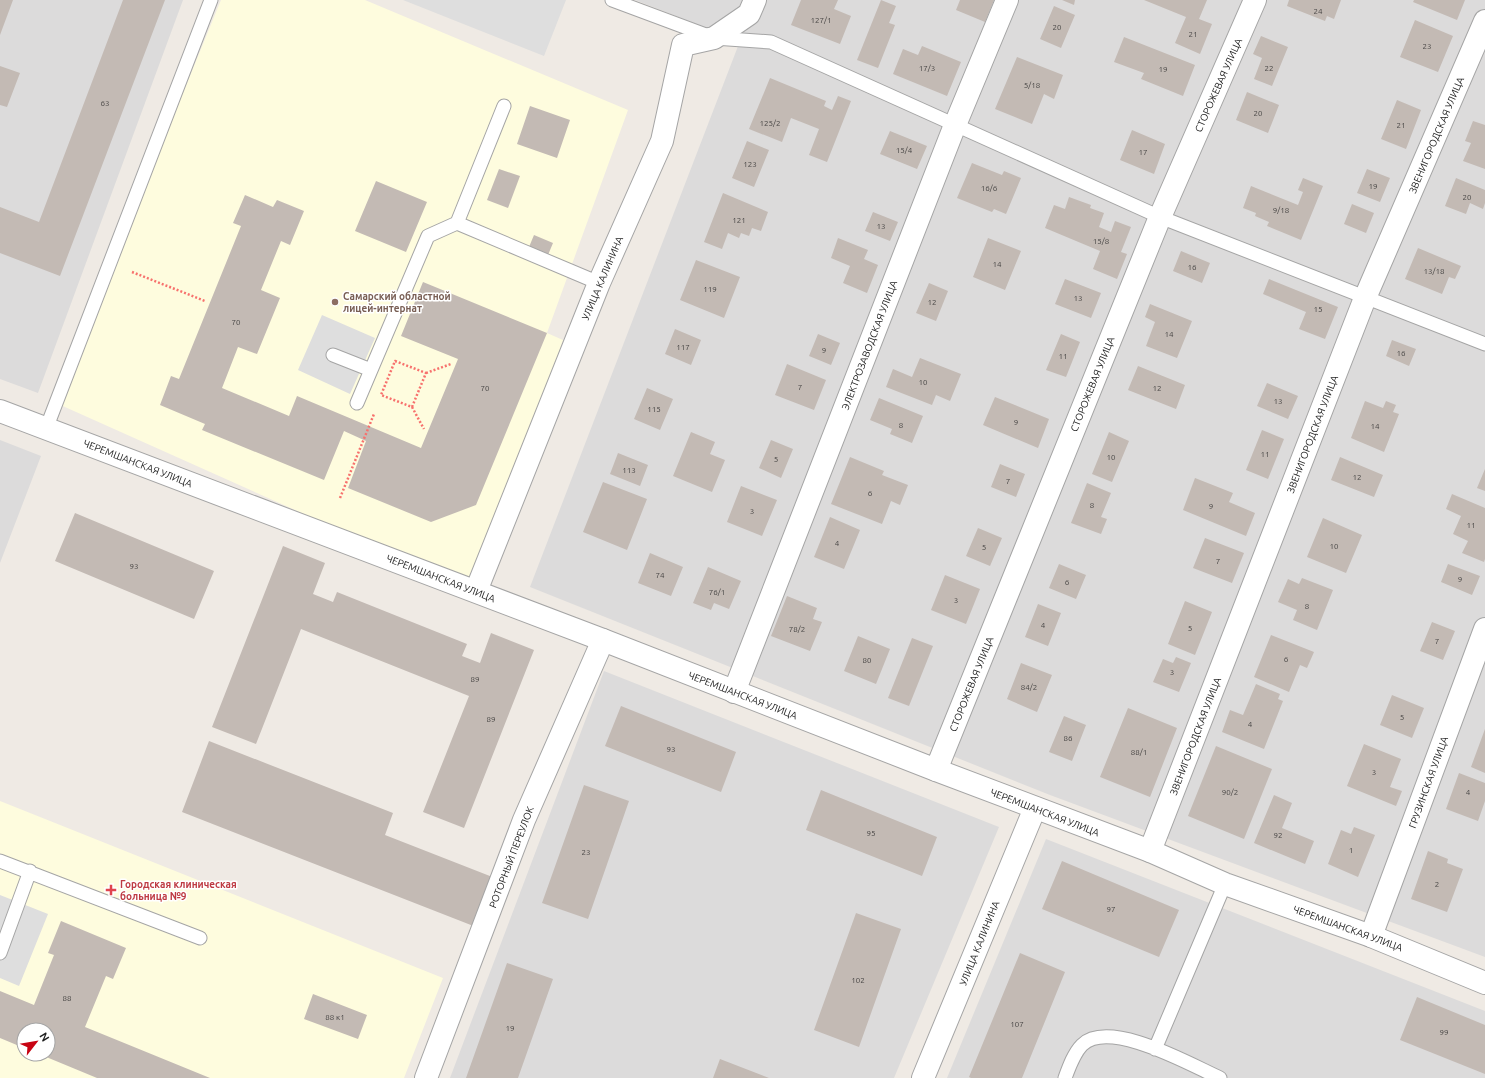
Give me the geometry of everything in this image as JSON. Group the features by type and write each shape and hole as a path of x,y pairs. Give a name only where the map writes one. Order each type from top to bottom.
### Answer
{"street":[{"name":"УЛИЦА КАЛИНИНА","path":"476,591 599,284 662,141 683,44 714,38 749,14 755,0"},
{"name":"ЭЛЕКТРОЗАВОДСКАЯ УЛИЦА","path":"734,692 954,125 1007,0"},
{"name":"СТОРОЖЕВАЯ УЛИЦА","path":"936,770 1160,216 1255,0"},
{"name":"ЗВЕНИГОРОДСКАЯ УЛИЦА","path":"1150,851 1365,298 1485,21"},
{"name":"ЧЕРЕМШАНСКАЯ УЛИЦА","path":"0,411 476,591 936,770 1150,851 1225,884 1371,936 1485,982"},
{"name":"ГРУЗИНСКАЯ УЛИЦА","path":"1371,936 1485,629"},
{"name":"РОТОРНЫЙ ПЕРЕУЛОК","path":"426,1078 524,820 603,640"},
{"name":"УЛИЦА КАЛИНИНА","path":"923,1078 1035,808"}],"lane":[{"path":"46,429 211,0"},
{"path":"612,0 714,38 771,42 1160,216 1485,344"},
{"path":"357,403 428,236 457,223 504,106"},
{"path":"457,223 599,284"},
{"path":"334,355 371,370"},
{"path":"0,860 200,938"},
{"path":"0,953 30,871"},
{"path":"1155,1049 1225,884"},
{"path":"1065,1078 1075,1055 1082,1045 1091,1039 1102,1036 1116,1037 1138,1042 1220,1078"}],"path":[{"path":"132,272 205,301"},
{"path":"378,402 395,361 426,373 450,364"},
{"path":"412,407 426,373"},
{"path":"381,395 412,407 424,429"},
{"path":"340,498 375,410"}],"shaded area":[{"path":"0,0 183,0 38,393 0,379"},
{"name":"Самарский областной лицей-интернат","path":"221,0 365,0 628,110 547,333 563,340 476,591 56,403"},
{"path":"403,0 566,0 544,56"},
{"path":"635,0 1485,0 1485,957 1050,795 530,587 740,41"},
{"path":"322,315 375,338 350,394 298,370"},
{"path":"0,440 41,456 0,563"},
{"path":"604,671 999,827 894,1078 450,1078"},
{"name":"Городская клиническая больница №9","path":"0,801 443,978 404,1078 0,1078"},
{"path":"1046,839 1485,1011 1485,1078 947,1078"},
{"path":"0,895 48,914 19,986 0,978"}],"building":[{"path":"0,0 13,0 0,35"},
{"path":"123,0 165,0 60,276 0,253 0,207 39,222"},
{"path":"801,0 838,0 834,9 851,16 840,44 791,25"},
{"path":"881,0 896,6 889,23 895,25 878,68 857,60"},
{"path":"960,0 994,0 985,22 956,10"},
{"path":"1062,0 1075,0 1074,5"},
{"path":"1144,0 1207,0 1199,19 1212,24 1200,54 1175,43 1186,17"},
{"path":"1289,0 1341,0 1334,19 1327,16 1325,21 1287,6"},
{"path":"1414,0 1465,0 1457,20 1413,2"},
{"path":"1054,6 1075,15 1061,48 1040,39"},
{"path":"1415,20 1453,36 1438,72 1400,57"},
{"path":"1261,36 1288,47 1272,86 1254,79 1262,58 1253,54"},
{"path":"1124,37 1195,65 1183,96 1141,79 1144,73 1114,62"},
{"path":"922,46 961,62 947,96 893,74 903,49 918,55"},
{"path":"1017,57 1063,75 1054,99 1044,94 1032,124 995,109"},
{"path":"0,66 20,73 7,107 0,105"},
{"path":"770,78 826,101 824,106 832,110 838,96 851,101 827,162 809,155 819,129 791,118 782,142 749,129"},
{"path":"1247,92 1279,105 1268,133 1236,120"},
{"path":"1397,100 1421,110 1406,149 1381,139"},
{"path":"530,106 570,120 557,158 517,144"},
{"path":"1473,121 1485,125 1485,169 1463,161 1471,143 1465,141"},
{"path":"1132,130 1165,144 1154,174 1120,160"},
{"path":"890,131 927,146 917,169 880,154"},
{"path":"747,141 769,150 754,187 732,178"},
{"path":"972,163 1002,175 1004,171 1021,178 1006,214 994,209 992,212 957,198"},
{"path":"499,169 520,176 508,208 487,200"},
{"path":"1367,169 1390,178 1380,202 1357,193"},
{"path":"1303,178 1323,186 1301,240 1267,226 1269,222 1255,216 1256,213 1243,208 1251,186 1298,205 1303,192 1298,190"},
{"path":"1456,178 1485,190 1485,203 1483,209 1470,203 1466,214 1445,206"},
{"path":"376,181 427,202 406,252 355,231"},
{"path":"723,193 768,212 761,231 752,228 749,236 741,233 739,238 728,233 722,249 704,242"},
{"path":"245,195 273,207 277,200 304,211 290,245 281,241 261,290 280,298 257,354 238,347 222,388 289,416 297,396 421,448 458,359 401,336 423,282 547,333 476,505 431,522 348,488 366,441 344,431 324,480 202,430 205,424 160,405 171,376 179,379 241,226 233,223"},
{"path":"1069,197 1091,205 1090,208 1104,213 1099,227 1111,232 1115,221 1131,227 1121,252 1127,254 1117,279 1093,269 1100,251 1045,228 1054,205 1065,209"},
{"path":"1352,204 1374,213 1366,233 1344,224"},
{"path":"873,212 898,222 890,241 865,231"},
{"path":"534,235 553,243 548,255 529,247"},
{"path":"838,238 868,250 864,259 878,265 867,293 843,283 850,266 831,258"},
{"path":"988,238 1021,251 1005,290 973,277"},
{"path":"1418,248 1461,266 1455,279 1449,277 1442,294 1405,279"},
{"path":"1181,251 1210,263 1202,283 1173,271"},
{"path":"696,260 740,277 724,318 680,300"},
{"path":"1065,279 1101,293 1091,318 1055,304"},
{"path":"1269,279 1338,307 1325,339 1299,329 1306,312 1263,294"},
{"path":"929,283 948,291 936,321 916,313"},
{"path":"1150,304 1192,321 1177,358 1146,346 1155,322 1145,317"},
{"path":"675,329 701,340 691,365 665,354"},
{"path":"818,334 840,343 831,365 809,356"},
{"path":"1061,334 1080,342 1066,377 1046,370"},
{"path":"1392,340 1416,349 1409,366 1386,356"},
{"path":"920,358 961,374 950,401 936,395 932,405 886,387 893,369 912,377"},
{"path":"787,364 826,380 814,410 775,395"},
{"path":"1138,366 1185,385 1176,409 1128,390"},
{"path":"1267,383 1298,396 1288,419 1257,406"},
{"path":"647,388 673,399 660,430 634,419"},
{"path":"995,397 1049,419 1038,448 983,425"},
{"path":"879,398 923,416 912,443 890,434 892,429 870,420"},
{"path":"1365,401 1383,408 1386,401 1396,405 1393,412 1399,414 1384,452 1351,438"},
{"path":"1262,430 1284,439 1268,479 1246,470"},
{"path":"691,432 715,442 710,454 725,460 712,492 673,476"},
{"path":"1109,432 1129,441 1112,482 1092,474"},
{"path":"771,440 793,449 781,478 759,468"},
{"path":"618,453 648,465 640,486 610,474"},
{"path":"850,457 884,471 882,475 908,485 900,505 891,501 882,524 831,504"},
{"path":"1340,457 1383,475 1374,497 1331,480"},
{"path":"1000,464 1025,474 1016,497 991,487"},
{"path":"1485,469 1485,491 1477,488"},
{"path":"1195,478 1233,493 1229,502 1255,513 1246,536 1183,510"},
{"path":"603,482 647,499 627,550 583,532"},
{"path":"1087,483 1111,493 1101,517 1107,519 1101,534 1071,523"},
{"path":"741,486 777,500 762,536 727,522"},
{"path":"1452,494 1485,508 1484,562 1462,553 1468,541 1453,534 1461,516 1446,509"},
{"path":"75,513 214,571 194,619 55,561"},
{"path":"830,517 860,530 844,569 814,557"},
{"path":"1323,518 1362,535 1346,573 1307,557"},
{"path":"978,528 1002,538 990,566 966,556"},
{"path":"1205,538 1244,553 1232,583 1193,568"},
{"path":"283,546 325,563 313,594 333,602 337,592 467,644 462,656 480,663 491,633 534,650 464,828 423,812 469,696 301,629 256,744 212,727"},
{"path":"650,553 683,567 671,596 638,583"},
{"path":"1059,564 1086,575 1076,599 1049,588"},
{"path":"1448,564 1480,576 1472,595 1441,582"},
{"path":"708,567 741,581 729,609 714,603 711,610 693,603"},
{"path":"945,575 980,589 966,624 931,610"},
{"path":"1302,578 1333,590 1317,630 1293,620 1297,610 1278,602 1288,579 1299,584"},
{"path":"787,596 817,608 813,619 822,622 810,651 771,636"},
{"path":"1185,601 1212,612 1195,655 1168,644"},
{"path":"1038,604 1061,613 1048,646 1025,637"},
{"path":"1432,622 1455,631 1443,660 1420,651"},
{"path":"1271,635 1314,652 1307,668 1300,665 1289,692 1254,677"},
{"path":"858,636 890,649 876,684 844,671"},
{"path":"912,638 933,646 909,706 888,698"},
{"path":"1176,657 1191,663 1179,692 1153,682 1163,659 1173,663"},
{"path":"1021,663 1052,675 1037,712 1007,699"},
{"path":"1256,684 1280,694 1278,699 1283,701 1264,749 1222,732 1230,710 1243,715"},
{"path":"1392,695 1424,708 1412,738 1380,725"},
{"path":"621,706 736,752 721,792 605,746"},
{"path":"1128,708 1177,728 1150,797 1100,777"},
{"path":"1064,716 1086,725 1072,761 1049,752"},
{"path":"1485,729 1485,773 1471,767"},
{"path":"209,741 393,813 385,835 495,878 476,927 182,812"},
{"path":"1364,744 1401,759 1390,787 1402,791 1396,806 1347,786"},
{"path":"1216,746 1272,769 1244,839 1188,816"},
{"path":"1459,773 1485,783 1485,801 1478,821 1446,809"},
{"path":"584,785 629,801 588,919 542,903"},
{"path":"821,790 937,837 922,876 806,830"},
{"path":"1274,795 1292,803 1282,828 1314,841 1305,864 1254,843"},
{"path":"1354,827 1375,835 1358,877 1328,864 1341,830 1351,834"},
{"path":"1428,851 1448,859 1447,863 1463,869 1447,912 1411,899"},
{"path":"1062,861 1179,910 1159,957 1042,909"},
{"path":"856,913 901,929 859,1047 814,1030"},
{"path":"61,921 126,948 113,979 106,976 85,1027 210,1078 97,1078 56,1061 56,1022 16,1022 16,1045 0,1038 0,991 34,1005 54,955 48,953"},
{"path":"1020,953 1065,972 1022,1078 971,1078 969,1077"},
{"path":"507,963 553,979 518,1078 466,1078"},
{"path":"313,994 367,1015 358,1039 304,1019"},
{"path":"1417,997 1485,1025 1485,1074 1400,1040"},
{"path":"720,1059 769,1078 713,1078"}],"place":[{"name":"Самарский областной лицей-интернат","path":"335,302"},
{"name":"Городская клиническая больница №9","path":"111,890"}]}
